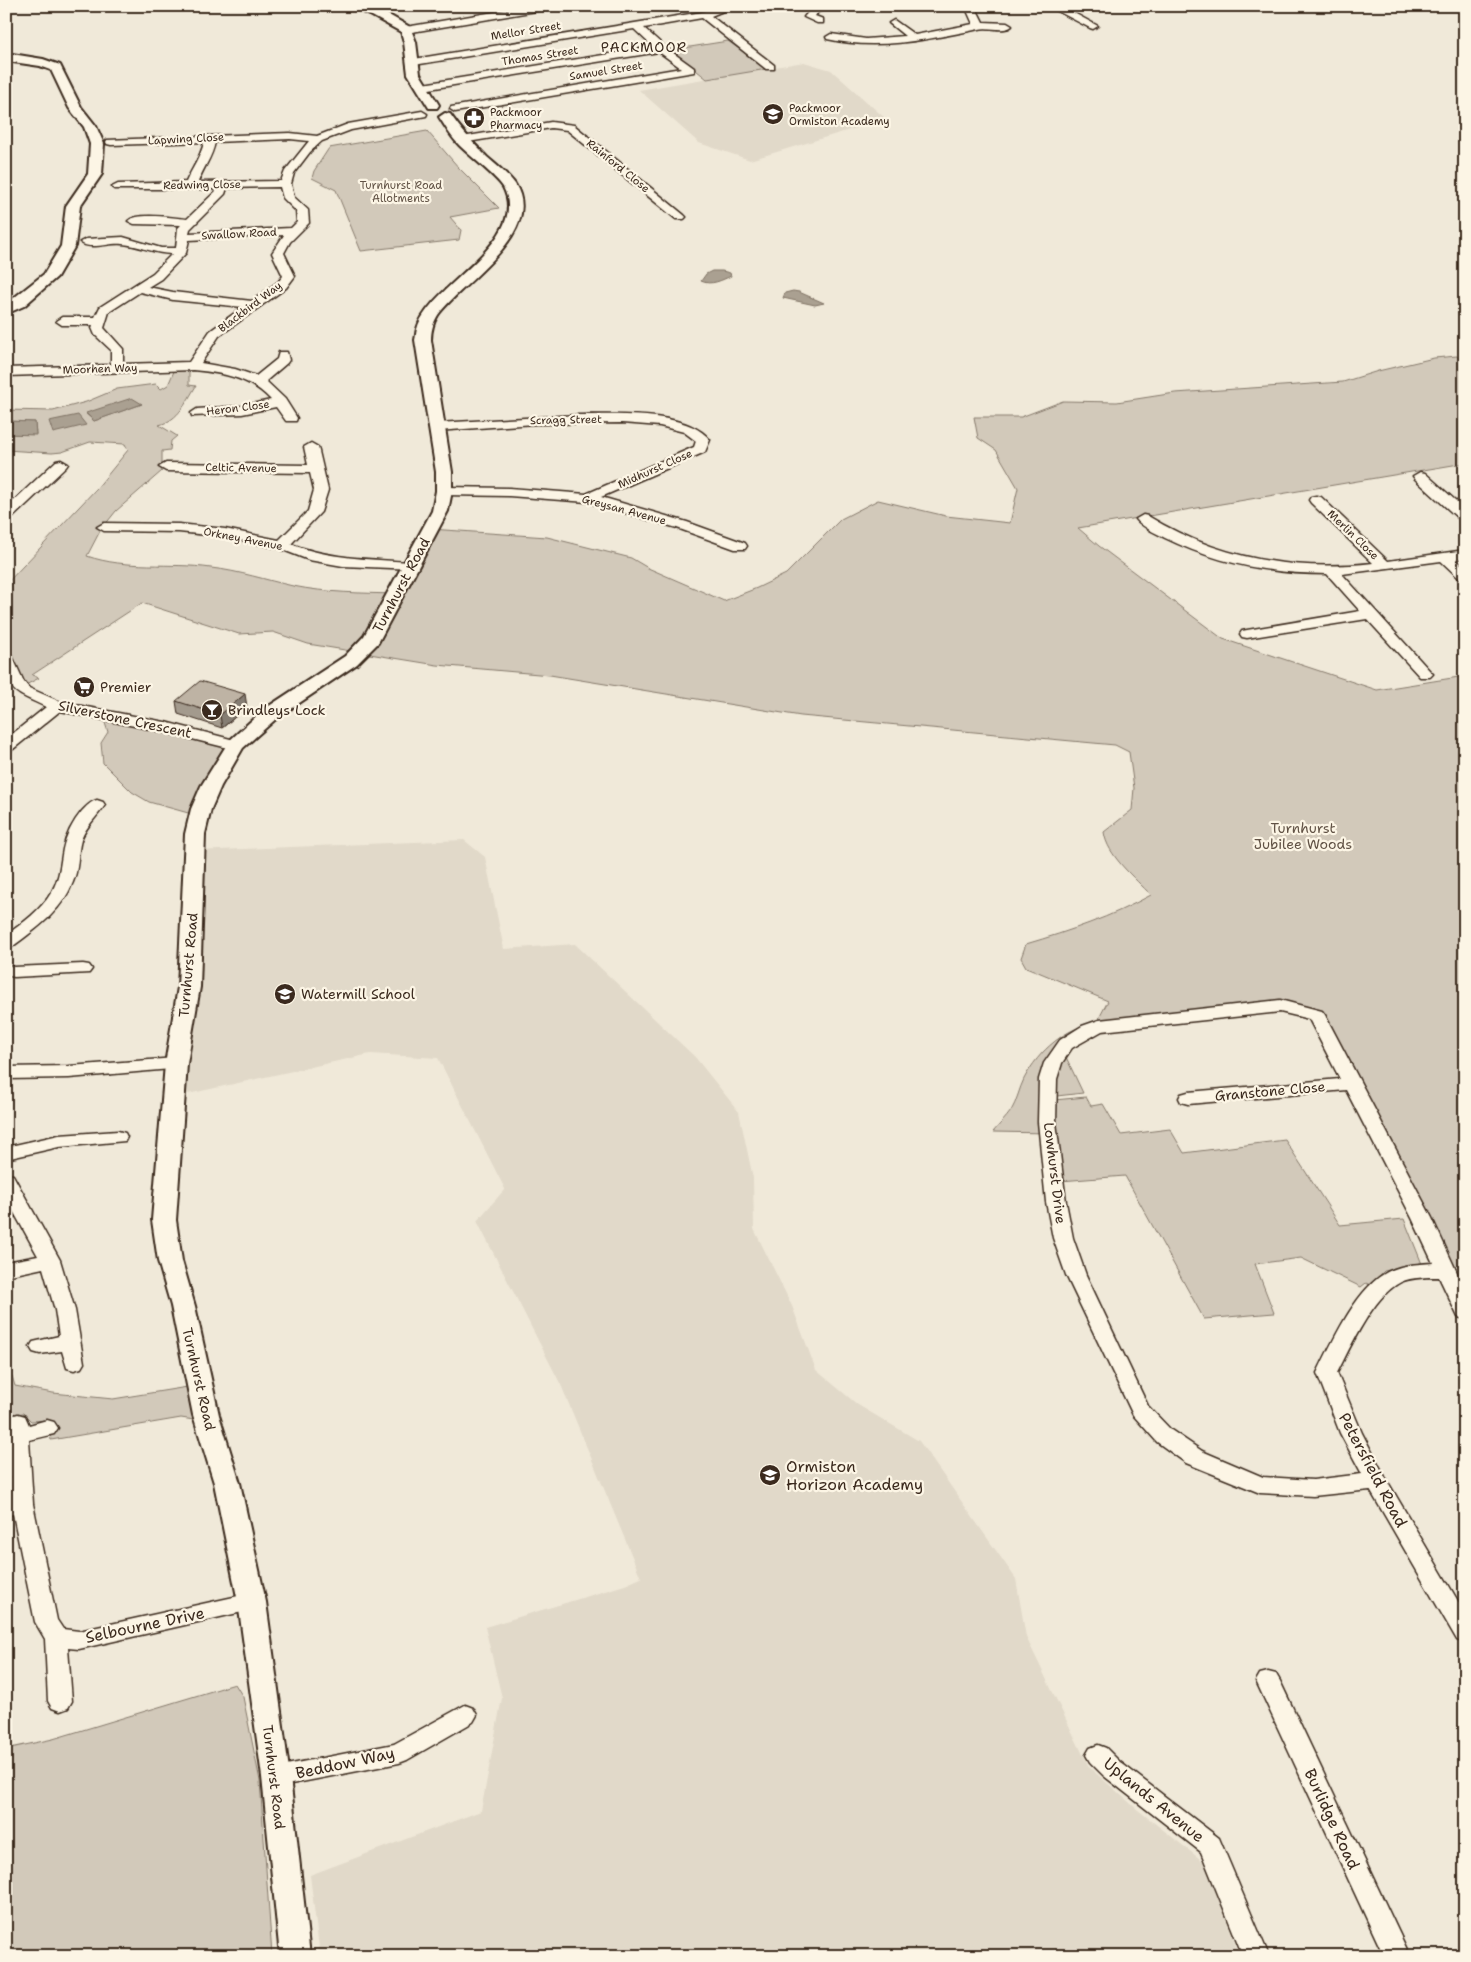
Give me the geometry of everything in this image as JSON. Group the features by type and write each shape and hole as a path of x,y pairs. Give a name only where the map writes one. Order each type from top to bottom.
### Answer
{"street":[{"path":"355,6 376,13 406,30 548,6"},
{"name":"Mellor Street","path":"414,62 704,14 730,6"},
{"path":"820,21 808,17 815,10 827,6"},
{"path":"970,6 979,24"},
{"path":"1053,6 1093,26"},
{"path":"704,14 770,67"},
{"path":"894,23 913,38"},
{"path":"830,37 844,41 871,42 913,38 979,24 1007,26"},
{"name":"Samuel Street","path":"450,113 619,69 690,70 636,26"},
{"path":"406,30 414,62 414,74 433,105"},
{"path":"514,46 544,68"},
{"name":"Thomas Street","path":"423,87 544,68 619,69 661,47"},
{"path":"6,57 43,63 56,68 75,108 90,126 97,144 95,174 74,206 68,246 50,277 19,303 6,310"},
{"path":"286,184 289,173 306,150 318,138 348,127 422,114 428,117 450,113 445,105 433,105 424,108 422,114"},
{"name":"Turnhurst Road","path":"295,1956 276,1777 252,1602 229,1492 206,1415 183,1306 170,1262 164,1220 176,1064 189,987 195,834 201,808 211,786 236,745 270,714 351,660 372,639 440,511 444,491 444,472 424,340 424,328 432,314 488,258 509,230 516,207 509,185 462,140 450,113"},
{"name":"Rainford Close","path":"462,140 551,124 570,127 680,217"},
{"name":"Lapwing Close","path":"119,144 210,138 251,133 318,138"},
{"path":"190,185 198,166 207,154 210,138"},
{"path":"117,369 117,349 99,332 104,310 157,276 182,251 184,228 188,222 221,192 222,184"},
{"name":"Redwing Close","path":"115,186 286,184"},
{"name":"Blackbird Way","path":"193,366 214,334 282,285 289,276 286,266 278,253 286,240 304,223 303,214 289,198 286,184"},
{"path":"134,221 188,222"},
{"name":"Swallow Road","path":"182,237 295,231"},
{"path":"86,242 123,240 160,251 182,251"},
{"path":"138,288 173,296 252,305"},
{"path":"59,321 100,322"},
{"path":"258,381 287,358"},
{"name":"Moorhen Way","path":"6,372 193,366"},
{"name":"Heron Close","path":"193,366 210,368 258,381 280,402 291,418"},
{"name":"Heron Close","path":"197,413 242,410 280,402"},
{"name":"Scragg Street","path":"437,427 569,418 655,422 694,429"},
{"name":"Midhurst Close","path":"588,498 700,449 703,440 694,429"},
{"path":"282,545 314,512 321,490 312,447"},
{"path":"6,516 61,464"},
{"name":"Celtic Avenue","path":"166,467 317,469"},
{"path":"1420,476 1465,517"},
{"name":"Greysan Avenue","path":"444,491 509,492 588,498 682,526 740,546"},
{"name":"Merlin Close","path":"1316,505 1383,564"},
{"path":"1143,519 1178,539 1234,558 1277,566 1331,570 1465,554"},
{"name":"Orkney Avenue","path":"104,527 188,529 225,533 282,545 310,556 342,562 410,566"},
{"path":"1445,557 1465,576"},
{"path":"1331,570 1425,674"},
{"path":"1247,634 1263,627 1370,614"},
{"name":"Silverstone Crescent","path":"6,658 17,684 24,691 57,706 165,727 236,745"},
{"path":"6,747 57,706"},
{"path":"6,943 40,919 54,902 68,871 74,834 83,819 100,814"},
{"path":"6,970 14,972 83,969"},
{"name":"Lowhurst Drive","path":"1376,1482 1313,1488 1260,1485 1194,1457 1164,1436 1140,1410 1076,1275 1063,1238 1056,1202 1046,1122 1048,1079 1053,1063 1066,1044 1088,1030 1099,1026 1280,1006 1316,1015 1422,1218 1465,1312"},
{"path":"6,1073 69,1072 176,1064"},
{"name":"Granstone Close","path":"1188,1098 1352,1084"},
{"path":"6,1153 59,1141 98,1143 118,1137"},
{"path":"6,1180 50,1260 65,1310 74,1362"},
{"path":"6,1269 50,1260"},
{"name":"Petersfield Road","path":"1445,1270 1406,1273 1390,1278 1378,1289 1352,1324 1327,1373 1351,1433 1376,1482 1465,1634"},
{"path":"40,1348 70,1342"},
{"path":"48,1428 18,1428 14,1506 46,1622 56,1638 60,1701"},
{"name":"Selbourne Drive","path":"56,1638 79,1640 252,1602"},
{"name":"Burlidge Road","path":"1268,1681 1397,1956"},
{"name":"Beddow Way","path":"276,1777 399,1753 465,1715"},
{"name":"Uplands Avenue","path":"1098,1754 1112,1769 1210,1845 1256,1956"}],"shaded area":[{"name":"Packmoor Ormiston Academy","path":"804,62 831,70 886,119 750,160 699,143 639,90"},
{"path":"712,271 730,273 731,276 713,283 701,281 706,274"},
{"path":"793,291 824,303 815,305 783,298 785,293"},
{"path":"132,398 142,404 94,421 86,413"},
{"path":"78,415 86,425 53,433 49,421"},
{"path":"6,421 35,422 36,435 6,434"},
{"name":"Ormiston Horizon Academy","path":"464,840 485,857 504,949 575,944 695,1057 739,1112 753,1178 754,1229 792,1306 816,1370 858,1405 919,1441 1016,1579 1026,1637 1089,1767 1138,1810 1205,1863 1240,1956 320,1956 310,1875 481,1811 502,1698 485,1627 625,1585 641,1578 561,1385 477,1221 505,1189 438,1058 370,1054 174,1097 194,851"}],"green space":[{"path":"728,41 767,69 707,79 671,50"},
{"name":"Turnhurst Road Allotments","path":"427,131 459,168 499,208 450,217 461,230 459,240 361,251 336,190 312,178 314,171 329,148"},
{"name":"Turnhurst Jubilee Woods","path":"1457,356 1465,365 1465,463 1078,528 1099,546 1223,639 1377,690 1465,676 1465,1312 1316,1015 1280,1006 1099,1026 1066,1044 1066,1057 1083,1093 1048,1097 1048,1133 993,1132 1011,1111 1024,1079 1037,1059 1064,1035 1074,1029 1097,1022 1108,1001 1026,967 1021,958 1026,944 1090,923 1151,895 1116,858 1106,841 1104,832 1132,810 1134,788 1129,752 1115,745 801,716 550,675 437,665 308,644 273,632 239,634 142,603 32,675 39,678 20,688 18,685 6,692 6,584 97,488 128,450 125,444 90,442 62,452 52,453 6,450 6,434 36,434 35,422 6,421 6,410 53,411 86,402 117,389 156,384 161,389 168,385 175,369 189,369 189,385 196,386 177,415 166,423 159,425 177,436 171,441 170,450 162,451 162,471 116,511 100,531 87,556 117,563 196,566 221,569 293,586 319,590 396,594 430,529 547,537 631,558 648,568 724,601 786,574 841,519 878,500 946,516 1010,523 1018,488 996,450 978,438 974,417 1021,417 1063,401 1117,402 1175,393 1343,382 1378,371 1434,358","holes":["142,404 94,421 86,414"]},
{"path":"102,714 236,745 199,816 149,802 132,792 103,763 101,743 108,732"},
{"path":"1086,1097 1091,1106 1103,1104 1121,1135 1170,1129 1184,1153 1285,1140 1340,1225 1404,1219 1422,1264 1384,1271 1370,1285 1366,1283 1361,1287 1301,1258 1255,1264 1274,1313 1204,1319 1125,1176 1060,1181 1054,1100"},
{"path":"6,1374 12,1376 15,1386 53,1393 113,1399 200,1385 207,1422 181,1418 51,1440 47,1420 31,1421 23,1413 12,1415 6,1412"},
{"path":"235,1684 243,1697 260,1781 272,1956 6,1956 6,1749 53,1739"}],"building":[{"path":"200,681 245,694 220,715 176,701"}],"place":[{"name":"Packmoor Ormiston Academy","path":"773,114"},
{"name":"Packmoor Pharmacy","path":"474,118"},
{"name":"Premier","path":"84,687"},
{"name":"Brindleys Lock","path":"212,710"},
{"name":"Watermill School","path":"285,994"},
{"name":"Ormiston Horizon Academy","path":"770,1475"}],"district":[{"name":"PACKMOOR","path":"644,47"}]}
